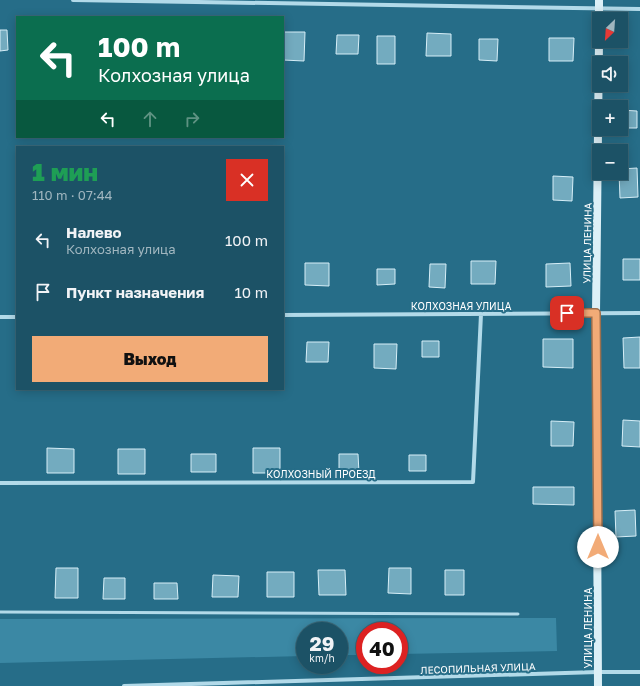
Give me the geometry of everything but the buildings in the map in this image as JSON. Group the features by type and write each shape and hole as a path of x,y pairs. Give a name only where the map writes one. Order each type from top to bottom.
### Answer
{"street":[{"path":"73,0 600,4 640,9"},
{"name":"УЛИЦА ЛЕНИНА","path":"598,686 596,313 599,48"},
{"name":"КОЛХОЗНАЯ УЛИЦА","path":"284,315 640,313"},
{"name":"КОЛХОЗНЫЙ ПРОЕЗД","path":"0,483 472,482 481,314"},
{"path":"0,317 16,317"},
{"name":"ЛЕСОПИЛЬНАЯ УЛИЦА","path":"124,686 264,684 598,672 640,672"}],"lane":[{"path":"0,612 518,614"}],"shaded area":[{"path":"556,618 557,651 408,654 408,622 356,622 356,655 348,655 348,622 296,622 296,656 0,663 0,619"}],"route":[{"path":"567,313 596,313 598,547"}]}
